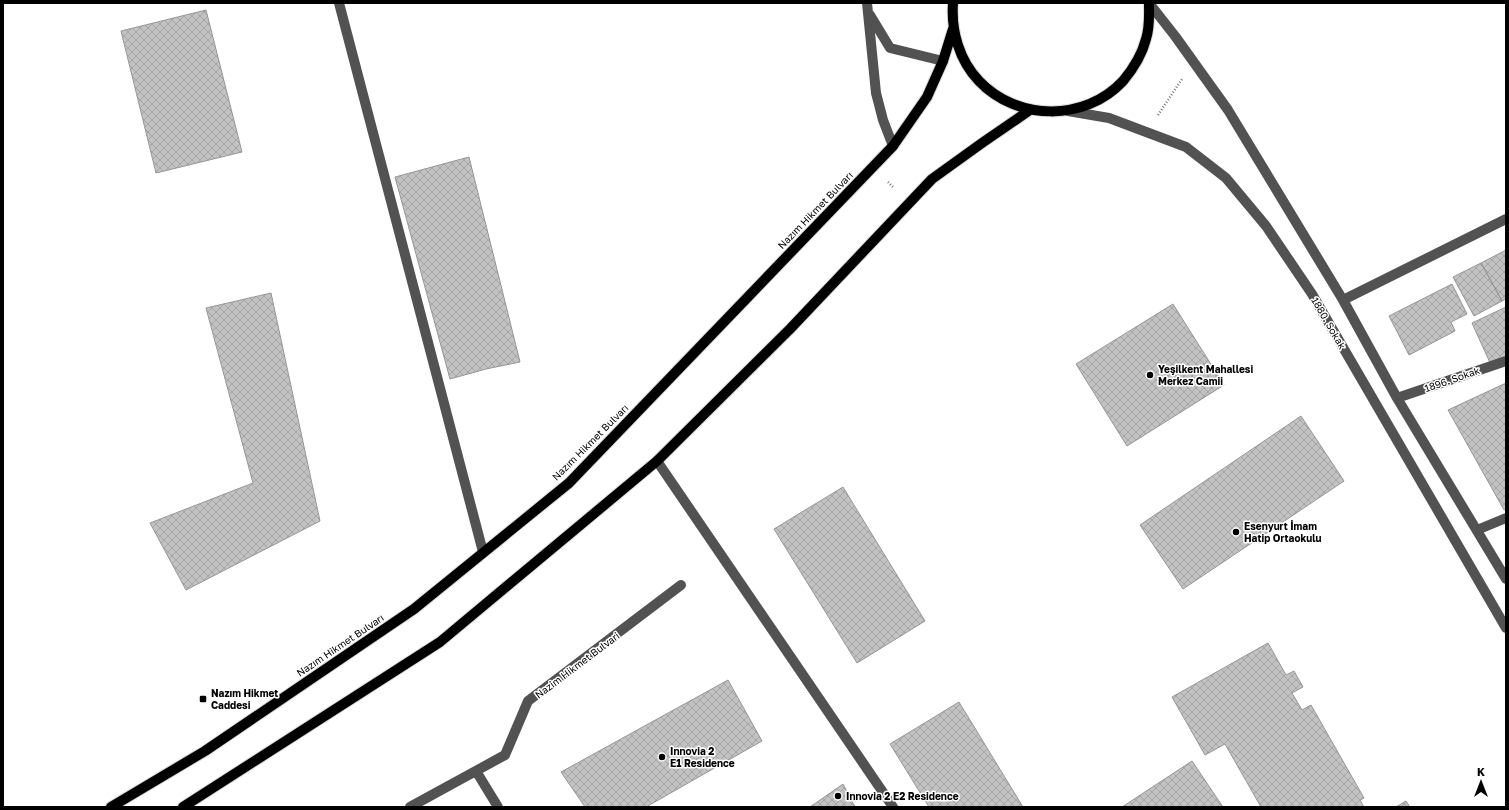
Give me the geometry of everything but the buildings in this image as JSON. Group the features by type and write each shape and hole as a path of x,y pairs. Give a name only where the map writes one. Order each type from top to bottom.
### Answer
{"main road":[{"path":"953,3 953,28 961,54 967,66 979,81 994,94 1012,104 1030,110 1049,112 1068,111 1086,106 1102,98 1130,73 1140,57 1146,39 1149,21 1149,3"},
{"name":"Nazım Hikmet Bulvarı","path":"111,807 205,751 414,609 569,483 894,146 927,97 943,61 953,28"},
{"path":"183,807 440,642 657,461 790,328 932,179 1030,110"}],"street":[{"path":"339,3 483,552"},
{"path":"1149,3 1175,36 1228,110 1342,300 1397,398 1506,579"},
{"path":"867,7 890,48 943,61"},
{"path":"867,7 876,93 883,120 894,146"},
{"name":"1880. Sokak","path":"1068,111 1109,118 1186,147 1226,178 1266,226 1312,294 1506,628"},
{"path":"1342,300 1506,219"},
{"name":"1896. Sokak","path":"1397,398 1506,361"},
{"path":"657,461 893,807"},
{"path":"1477,530 1506,518"},
{"name":"Nazim Hikmet Bulvari","path":"410,807 505,755 528,701 681,585"},
{"path":"476,771 498,807"}],"path":[{"path":"1158,115 1183,78"},
{"path":"888,182 894,187"}],"place":[{"name":"Yeşilkent Mahallesi Merkez Camii","path":"1150,375"},
{"name":"Esenyurt İmam Hatip Ortaokulu","path":"1236,532"},
{"name":"Nazım Hikmet Caddesi","path":"203,699"},
{"name":"Innovia 2 E1 Residence","path":"662,757"},
{"name":"Innovia 2 E2 Residence","path":"838,796"}]}
